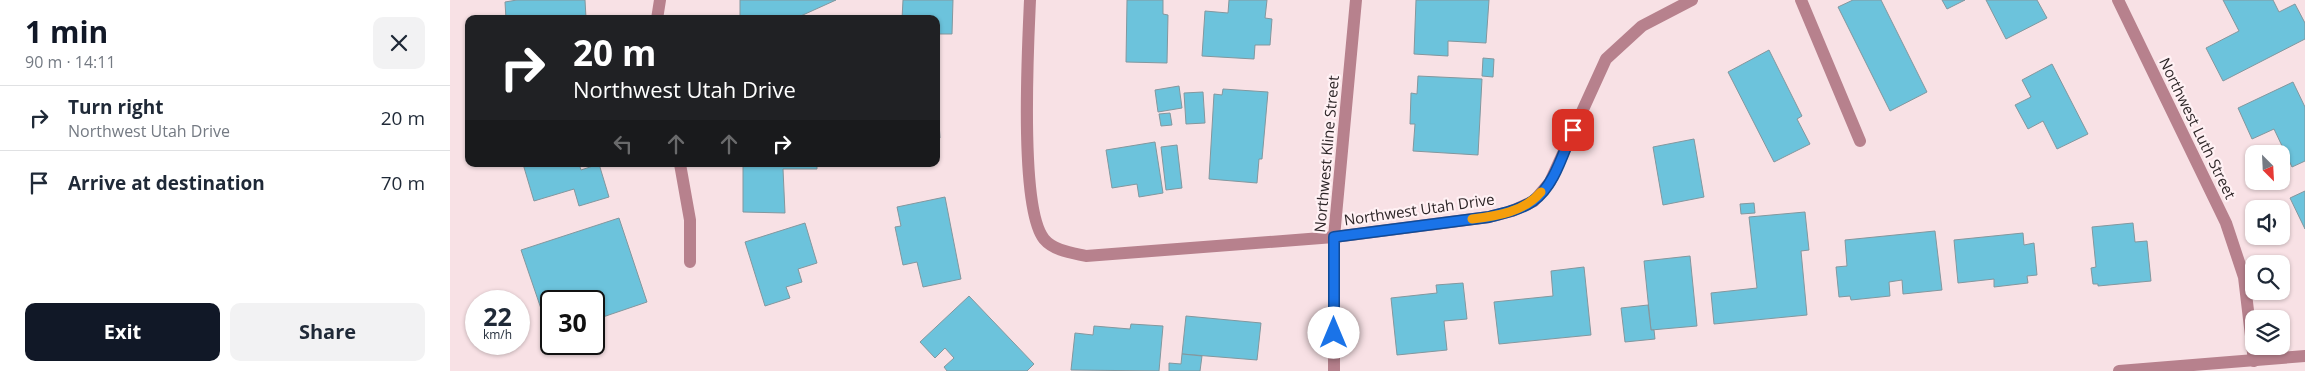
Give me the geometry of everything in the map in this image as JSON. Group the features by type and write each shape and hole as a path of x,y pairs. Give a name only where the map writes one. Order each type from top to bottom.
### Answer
{"street":[{"path":"658,15 660,0"},
{"name":"Northwest Utah Drive","path":"1030,0 1027,130 1030,189 1036,221 1044,240 1061,250 1086,256 1334,237 1489,217 1512,211 1534,200 1550,182 1606,59 1642,26 1692,0"},
{"name":"Northwest Kline Street","path":"1334,371 1334,237 1356,0"},
{"path":"1801,0 1860,141"},
{"name":"Northwest Luth Street","path":"2118,0 2226,223 2237,250 2244,277 2254,361"},
{"path":"681,167 690,220 690,262"},
{"path":"2119,371 2305,356"}],"building":[{"path":"517,0 585,0 586,15 506,15 505,2"},
{"path":"740,0 836,0 803,15 740,15"},
{"path":"903,0 953,0 952,34 940,34 940,15 902,15"},
{"path":"1127,0 1163,0 1163,14 1168,15 1167,63 1126,62"},
{"path":"1229,0 1267,0 1265,18 1272,19 1270,45 1255,45 1254,59 1202,56 1205,11 1228,13"},
{"path":"1416,0 1489,0 1486,43 1448,41 1448,56 1414,54"},
{"path":"1853,0 1881,0 1927,92 1890,111 1838,7"},
{"path":"1942,0 1965,0 1947,9"},
{"path":"1986,0 2037,0 2047,18 2006,39"},
{"path":"2223,0 2273,0 2279,12 2295,4 2305,23 2305,39 2223,81 2206,48 2239,31"},
{"path":"1769,50 1802,116 1797,119 1810,144 1774,162 1728,72"},
{"path":"1483,58 1494,59 1493,77 1482,76"},
{"path":"2052,64 2088,134 2057,149 2043,121 2028,129 2015,105 2031,97 2022,80"},
{"path":"1418,76 1482,79 1478,155 1413,151 1415,124 1410,124 1411,93 1417,94"},
{"path":"2293,82 2305,107 2305,161 2292,167 2290,163 2290,145 2282,145 2274,129 2252,139 2238,108"},
{"path":"1179,86 1182,108 1158,112 1155,90"},
{"path":"1223,89 1268,92 1262,159 1259,159 1257,183 1209,179 1214,94 1222,95"},
{"path":"1203,92 1205,123 1186,124 1184,93"},
{"path":"1170,113 1172,125 1161,126 1159,114"},
{"path":"1694,139 1704,197 1663,205 1653,147"},
{"path":"1155,142 1163,193 1139,197 1137,184 1112,188 1106,150"},
{"path":"1177,145 1182,188 1166,190 1161,147"},
{"path":"524,167 580,167 581,170 590,167 600,167 609,197 579,206 574,189 534,201"},
{"path":"743,167 817,167 817,169 783,169 785,213 743,212"},
{"path":"2305,191 2305,229 2290,198"},
{"path":"945,197 961,279 923,287 917,262 903,265 895,227 901,226 897,207"},
{"path":"1754,203 1755,213 1741,214 1740,204"},
{"path":"1805,212 1809,250 1801,251 1807,315 1714,324 1711,293 1757,288 1749,217"},
{"path":"619,218 647,302 605,316 605,290 540,290 540,306 521,250"},
{"path":"805,223 817,263 798,269 802,282 786,287 790,298 765,306 745,242"},
{"path":"2133,223 2135,242 2147,241 2151,281 2098,286 2098,284 2093,284 2091,268 2096,267 2092,227"},
{"path":"1935,231 1942,290 1903,294 1902,280 1889,282 1890,296 1851,300 1850,296 1839,297 1836,267 1847,266 1845,240"},
{"path":"2023,233 2024,245 2034,243 2037,275 2027,276 2028,283 1994,287 1994,279 1958,283 1954,240"},
{"path":"1690,256 1697,326 1651,330 1644,261"},
{"path":"1584,267 1591,335 1499,344 1494,302 1553,296 1551,271"},
{"path":"1463,283 1467,319 1444,321 1447,350 1397,355 1391,298 1437,293 1436,285"},
{"path":"969,296 1034,364 1027,371 947,371 944,367 954,358 945,348 935,358 920,342"},
{"path":"1648,305 1651,330 1654,330 1655,339 1625,342 1621,308"},
{"path":"1186,316 1261,323 1257,360 1182,354"},
{"path":"1131,324 1163,326 1159,371 1071,370 1075,333 1093,335 1094,326 1130,329"},
{"path":"1182,354 1202,356 1200,371 1169,371 1169,363 1181,364"}],"slow traffic":[{"path":"1472,219 1512,211 1534,200 1541,192"}],"route":[{"path":"1334,333 1334,237 1489,217 1512,211 1534,200 1550,182 1573,130"}]}
